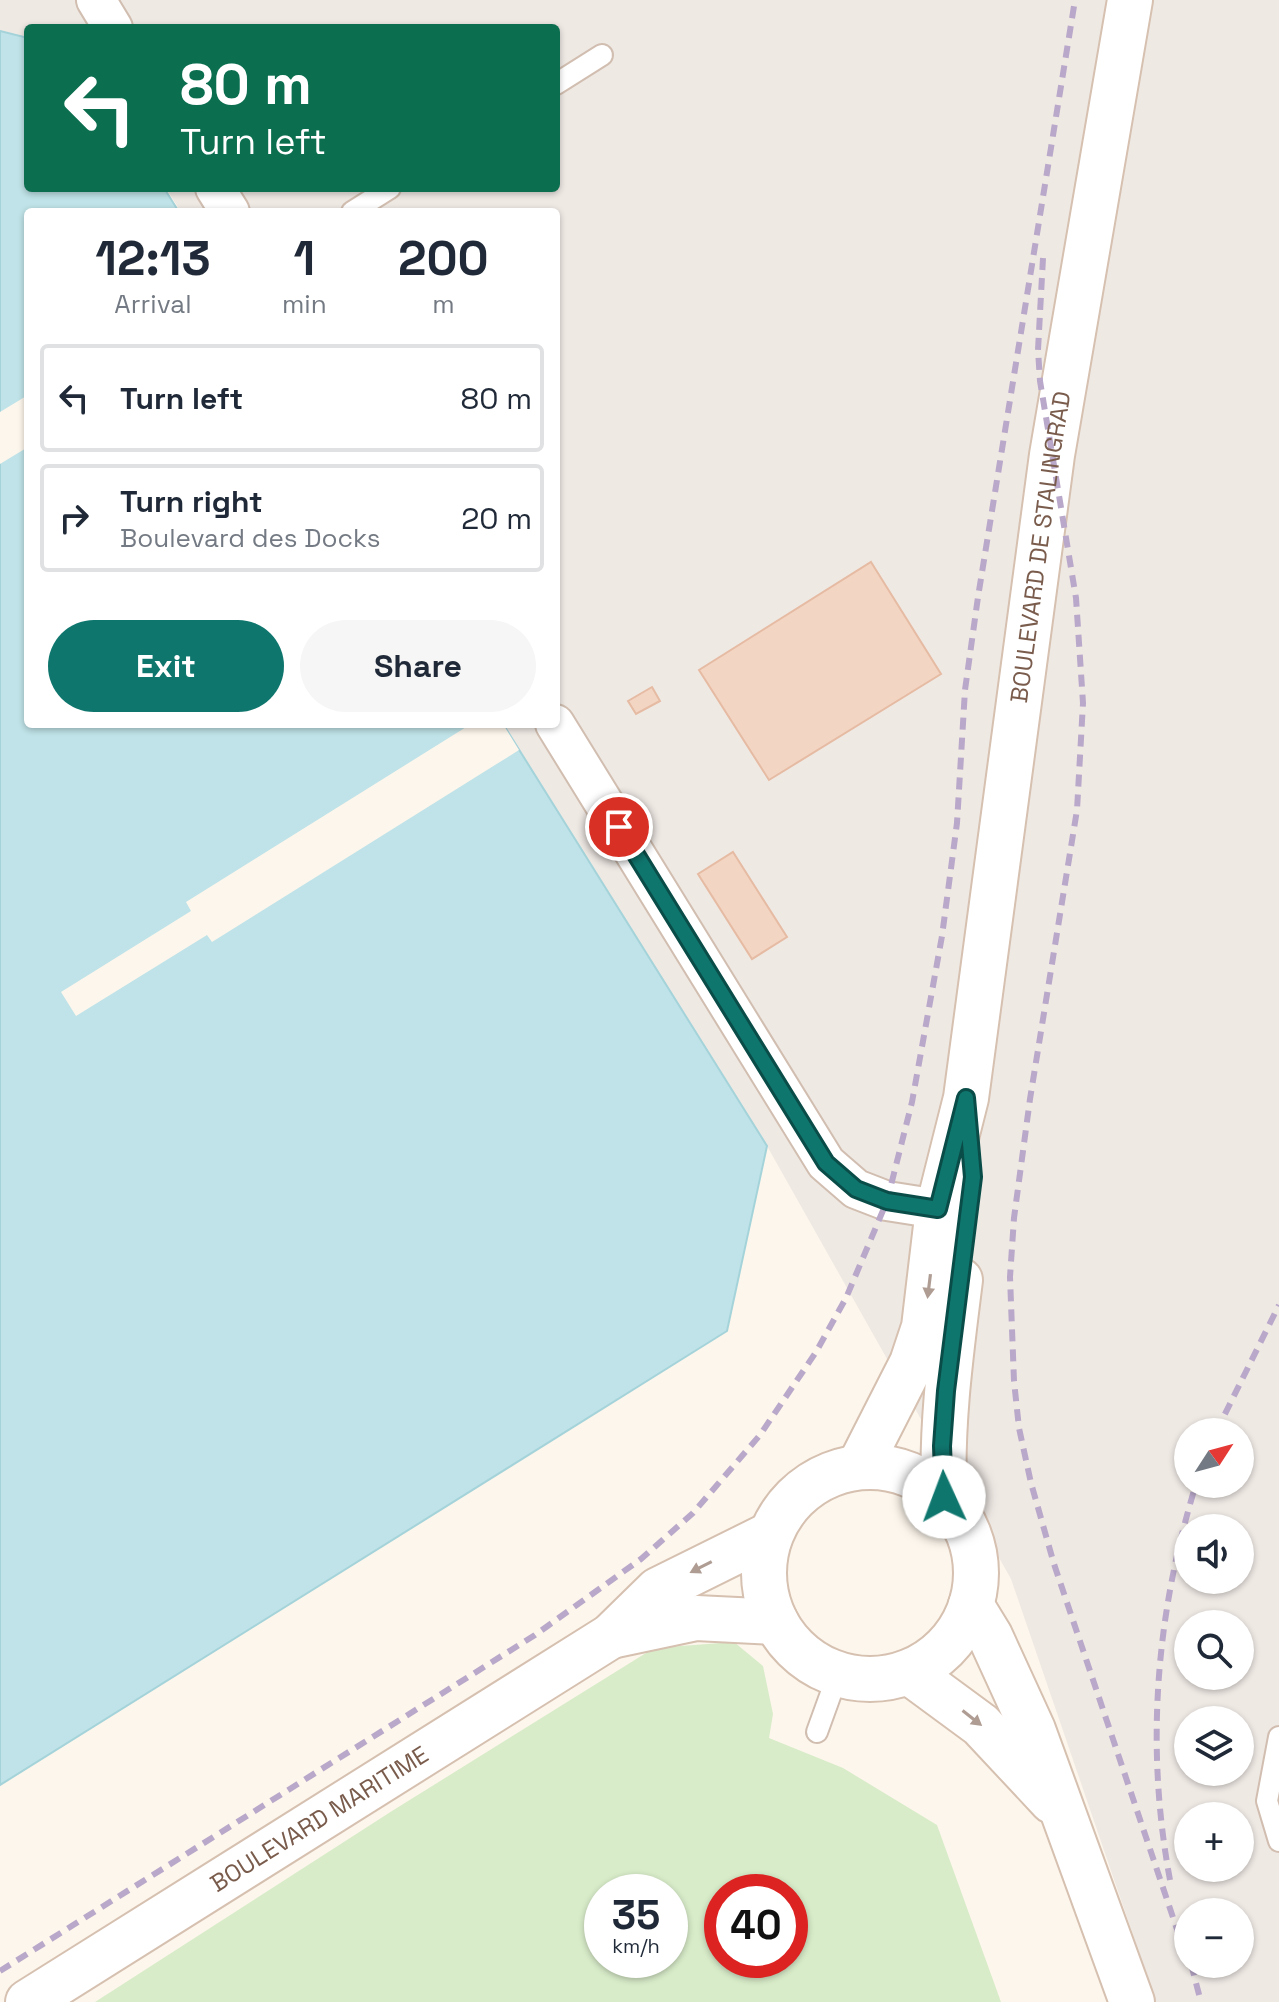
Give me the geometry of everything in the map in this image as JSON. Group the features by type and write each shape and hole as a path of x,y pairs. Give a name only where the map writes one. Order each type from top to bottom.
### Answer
{"street":[{"path":"96,0 111,24"},
{"name":"BOULEVARD DE STALINGRAD","path":"859,1467 912,1363 924,1327 938,1209 966,1098 1052,455 1130,0"},
{"path":"557,728 826,1163 856,1189 887,1201 938,1209"},
{"name":"BOULEVARD DE STALINGRAD","path":"944,1497 942,1446 946,1391 973,1177 966,1098"},
{"path":"859,1467 882,1467 905,1472 944,1497 957,1512 973,1547 976,1567 971,1605 959,1631 941,1652 909,1672 874,1679 838,1674 802,1654 787,1639 768,1601 764,1579 765,1556 771,1534 796,1496 836,1472 859,1467"},
{"name":"BOULEVARD MARITIME","path":"28,2002 611,1636 658,1590 771,1534"},
{"path":"971,1605 990,1636 1033,1730 1132,2002"},
{"name":"BOULEVARD MARITIME","path":"611,1636 696,1618 776,1622"},
{"path":"909,1672 981,1725 1063,1813"}],"lane":[{"path":"560,81 602,55"},
{"path":"358,208 384,192"},
{"path":"817,1732 838,1674"},
{"path":"1279,1737 1267,1801 1279,1841"}],"shaded area":[{"path":"0,0 1279,0 1279,2002 1156,2002 1011,1579 767,1146 505,728 560,728 560,208 178,208 168,192 560,192 560,24 24,24 24,37 0,31"}],"green space":[{"path":"734,1642 763,1666 773,1714 769,1738 843,1768 937,1825 1001,2002 95,2002 392,1811 654,1648"}],"water":[{"path":"0,31 24,37 24,192 166,192 176,208 24,208 24,728 506,728 767,1146 727,1331 0,1785"}],"pier":[{"path":"24,397 24,449 0,464 0,412"},
{"path":"465,728 505,728 519,750 212,942 207,935 76,1016 61,992 191,911 186,902"}],"building":[{"path":"871,562 941,674 769,780 699,670"},
{"path":"652,687 660,701 636,714 628,701"},
{"path":"733,852 787,937 752,959 698,874"}],"railway":[{"path":"0,1971 535,1635 641,1559 693,1513 760,1435 816,1352 846,1298 887,1201 912,1102 942,936 957,823 965,690 978,597 1075,0"},
{"path":"1043,258 1038,350 1040,381 1076,598 1083,703 1077,810 1014,1218 1010,1277 1014,1381 1019,1428 1031,1483 1054,1564 1174,1920"},
{"path":"1223,1418 1279,1305"},
{"path":"1170,1880 1158,1780 1159,1680 1172,1582 1192,1498"},
{"path":"1195,1978 1201,2002"}],"route":[{"path":"619,827 826,1163 856,1189 887,1201 938,1209 966,1098 973,1177 946,1391 942,1446 944,1497"}]}
